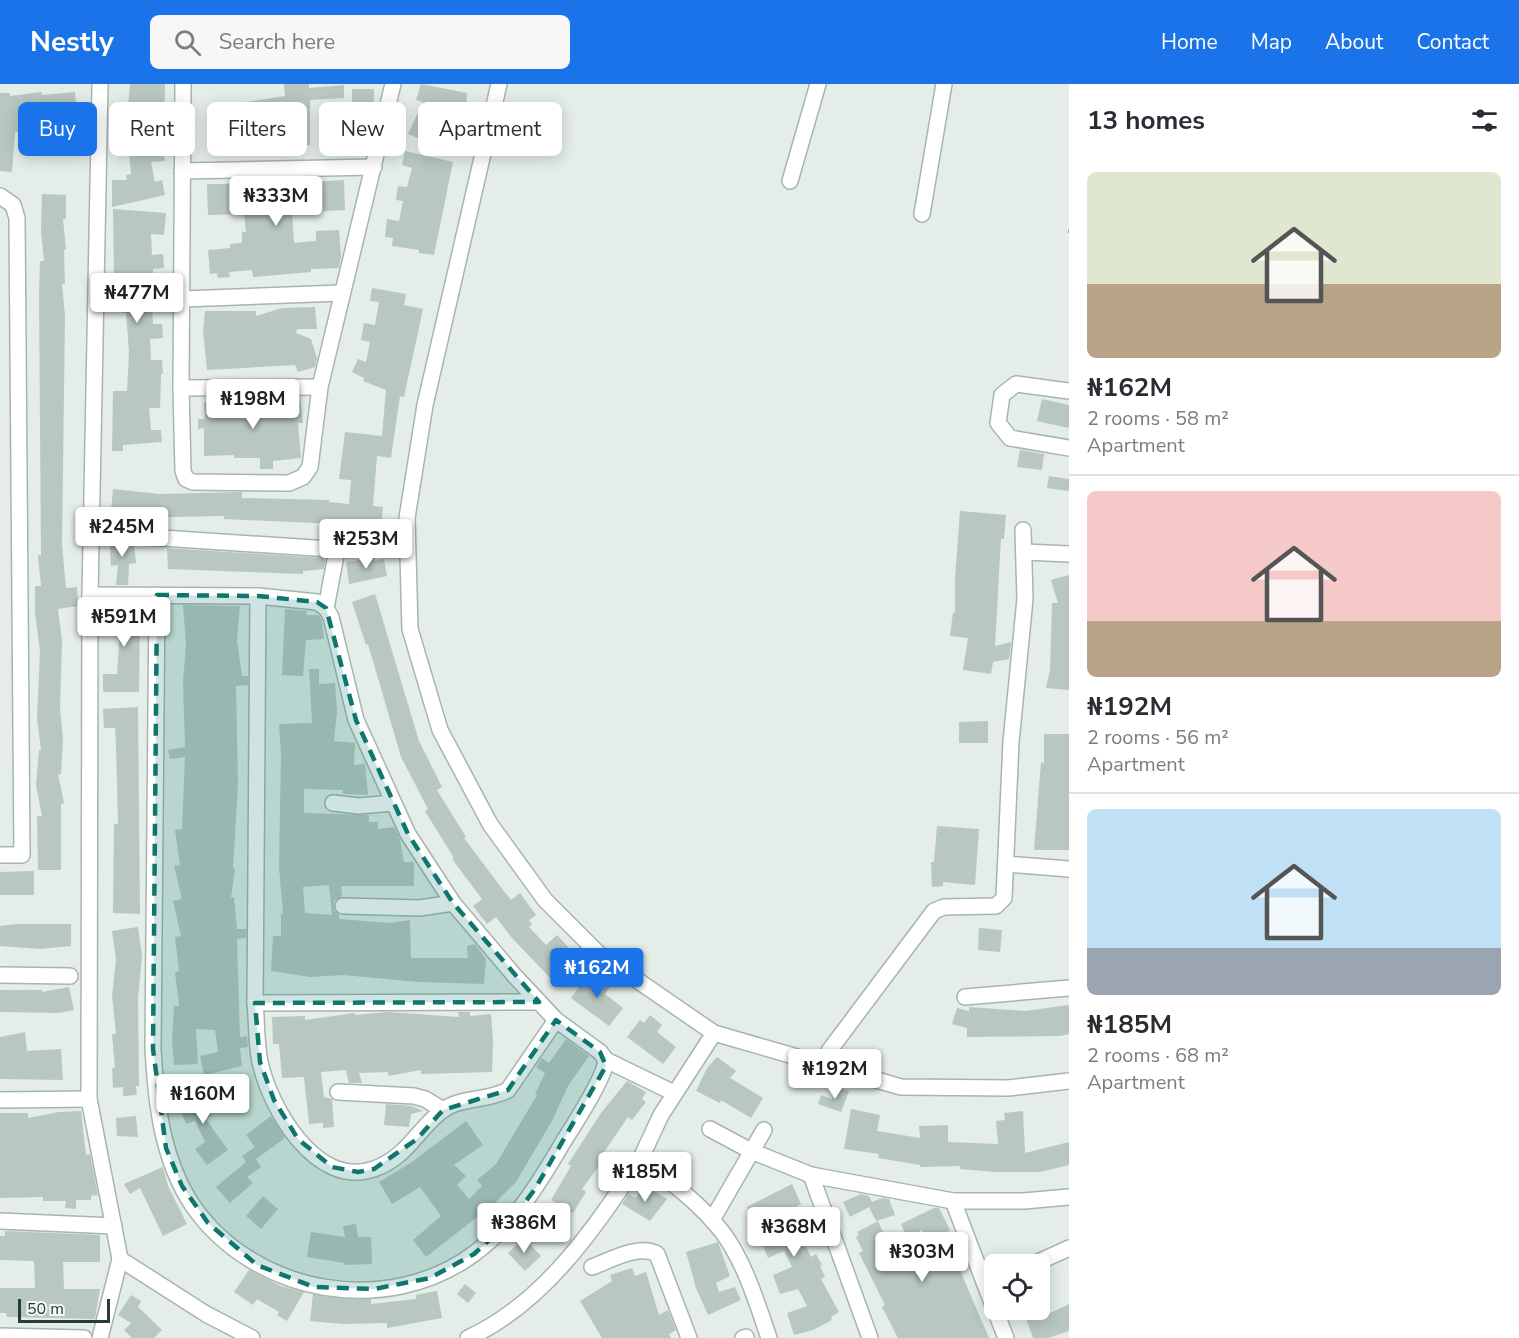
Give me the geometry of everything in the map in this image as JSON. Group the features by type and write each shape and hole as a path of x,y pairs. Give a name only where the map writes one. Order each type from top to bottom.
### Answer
{"street":[{"path":"100,84 90,595 89,1099 120,1259 100,1338"},
{"path":"183,84 181,388 183,471 186,478 193,482 289,483 303,477 310,467 320,387 393,84"},
{"path":"499,84 425,405 407,518 410,629 440,730 490,824 545,900 598,954 714,1033 901,1087 1008,1088 1069,1081"},
{"path":"790,181 818,84"},
{"path":"922,214 944,84"},
{"path":"182,171 374,167"},
{"path":"0,196 13,205 17,218 22,855 0,855"},
{"path":"182,299 341,293"},
{"path":"1069,391 1016,384 1002,395 998,423 1010,438 1069,448"},
{"path":"181,388 320,387"},
{"path":"822,1065 829,1050 927,918 944,907 996,906 1005,894 1011,742 1025,599 1023,530"},
{"path":"147,537 330,549 336,555 326,608"},
{"path":"1024,552 1069,554"},
{"path":"90,595 258,596 317,602 326,608 331,617 356,720 393,803 453,903 556,1020 600,1052 606,1060 674,1093"},
{"path":"157,595 153,1049 156,1099 166,1149 182,1186 208,1223 257,1265 314,1287 374,1289 430,1278 474,1254 514,1217 535,1189 567,1136 603,1073 606,1060"},
{"path":"258,596 255,1003 260,1062 286,1124 310,1151 332,1167 358,1172 374,1169 411,1145 442,1110 498,1096 508,1090 556,1020"},
{"path":"333,803 359,806 393,803"},
{"path":"1006,864 1069,869"},
{"path":"343,906 420,908 453,903"},
{"path":"0,975 70,976"},
{"path":"965,997 1069,988"},
{"path":"255,1003 539,1002"},
{"path":"468,1338 536,1292 588,1236 640,1160 674,1093 714,1033"},
{"path":"338,1092 414,1096 425,1099 442,1110"},
{"path":"0,1100 89,1099"},
{"path":"710,1129 751,1151 811,1174 953,1201 1024,1201 1069,1197"},
{"path":"712,1220 764,1130"},
{"path":"640,1160 676,1186 712,1220 734,1251 769,1338"},
{"path":"811,1174 870,1338"},
{"path":"953,1201 984,1271"},
{"path":"0,1221 114,1226"},
{"path":"1050,1257 1069,1248"},
{"path":"592,1267 649,1249 657,1254 689,1338"},
{"path":"120,1259 206,1314 252,1338"},
{"path":"999,1320 1006,1338"},
{"path":"0,1336 84,1338"}],"highlighted area":[{"path":"157,595 258,596 317,602 326,608 356,720 408,834 453,903 539,1002 255,1003 260,1062 274,1100 298,1139 332,1167 358,1172 374,1169 417,1139 443,1110 508,1090 556,1020 600,1052 606,1066 535,1189 514,1217 474,1254 430,1278 374,1289 314,1287 257,1265 208,1223 182,1186 166,1148 153,1049"}],"building":[{"path":"130,84 165,84 165,102 128,102"},
{"path":"284,84 309,84 309,88 344,85 344,98 310,100 310,145 307,145 307,102 246,102 285,96"},
{"path":"421,84 467,93 467,102 416,100"},
{"path":"352,89 374,89 374,102 352,102"},
{"path":"42,92 42,95 75,92 76,102 18,102 18,132 15,132 12,172 0,171 0,93 10,93 10,96"},
{"path":"418,113 418,138 408,134"},
{"path":"406,151 418,154 418,156 453,162 434,255 392,246 393,238 385,237 387,219 399,221 403,201 396,200 398,186 407,187 412,168 402,165"},
{"path":"129,156 164,156 165,161 151,162 155,182 162,180 165,195 112,207 112,180 127,180 126,175 131,174"},
{"path":"244,179 243,186 344,180 345,210 292,213 294,243 316,241 316,231 339,230 341,256 339,268 311,269 311,272 253,277 252,270 229,272 230,277 218,278 217,273 210,274 208,250 230,248 230,244 242,243 242,232 246,232 244,214 208,215 207,184 230,184 230,180"},
{"path":"42,194 66,195 66,219 63,219 66,249 64,250 65,284 62,284 65,316 62,544 66,588 77,587 78,606 58,609 62,641 60,708 63,739 61,774 58,774 64,803 61,804 61,870 38,870 37,816 42,816 36,785 39,750 41,750 37,719 40,652 35,612 35,586 41,586 38,555 41,555 39,294 40,261 44,261 41,231"},
{"path":"113,209 166,213 164,235 151,234 152,255 163,254 164,268 153,269 153,287 163,287 163,304 152,304 153,324 162,324 163,338 150,339 151,360 162,360 163,374 161,374 160,408 149,408 151,430 161,430 162,442 123,445 123,451 112,451 113,391 127,391 129,352 126,313 111,311 114,275"},
{"path":"372,288 406,294 404,305 423,309 404,397 400,396 391,458 377,456 373,506 383,507 381,530 334,524 224,519 224,516 170,517 111,511 113,489 160,494 242,492 242,498 329,500 329,502 349,504 351,480 339,479 345,432 382,436 386,390 363,381 364,378 352,372 358,359 366,362 370,342 361,340 364,323 375,325 379,302 370,301"},
{"path":"315,307 317,329 297,329 296,333 311,339 317,358 315,367 298,372 295,365 207,370 203,331 205,311 256,311 256,316 282,308"},
{"path":"300,398 303,423 298,423 301,458 273,461 273,469 260,469 260,458 234,458 234,455 204,456 204,428 198,429 198,419 205,419 204,403"},
{"path":"1042,399 1069,405 1069,428 1037,421"},
{"path":"1020,450 1044,454 1042,470 1017,467"},
{"path":"1049,476 1069,479 1069,491 1047,488"},
{"path":"960,511 1006,515 1004,539 1001,539 995,646 1011,642 1009,659 993,662 991,674 963,670 968,638 950,636 953,612 955,613"},
{"path":"120,533 122,543 134,542 136,563 129,564 128,585 116,585 118,565 111,566 109,535"},
{"path":"167,548 324,558 325,562 324,569 303,571 303,574 168,569"},
{"path":"374,558 375,561 384,559 387,576 349,584 346,562"},
{"path":"1069,575 1069,690 1046,688 1050,670 1052,603 1058,603 1051,580"},
{"path":"375,594 419,741 442,787 437,790 466,837 464,838 503,890 511,900 520,893 536,915 529,920 532,925 529,927 546,945 557,935 574,953 566,960 574,969 557,985 511,937 496,917 487,924 473,906 482,899 452,859 454,858 425,811 428,809 401,757 368,644 366,645 352,602"},
{"path":"104,605 140,605 139,692 103,692 103,674 117,674 120,631 104,631"},
{"path":"183,605 240,606 237,640 242,676 248,676 248,685 236,686 238,784 233,868 235,869 231,898 234,897 237,929 246,929 246,938 237,939 240,1037 247,1036 248,1047 240,1048 242,1066 204,1075 200,1056 218,1052 215,1030 196,1029 198,1064 174,1065 172,1039 174,1006 179,1006 175,972 179,971 175,937 181,936 173,901 182,899 174,866 180,865 175,830 182,829 185,757 170,759 168,750 185,747 183,683 186,644"},
{"path":"285,609 307,611 306,615 319,615 322,621 324,639 306,640 303,676 282,675"},
{"path":"309,669 319,669 319,684 335,683 337,711 334,741 355,743 354,765 365,764 368,795 343,794 343,790 304,789 304,813 369,815 369,822 378,822 378,829 394,827 400,839 404,862 414,862 414,886 341,886 342,896 334,901 334,910 339,915 339,919 390,923 410,920 411,958 468,958 467,946 475,944 486,959 484,984 419,982 343,975 310,977 271,971 273,936 281,936 281,914 283,914 279,867 281,753 279,724 312,723","holes":["329,885 332,915 305,913 303,887"]},
{"path":"138,707 140,914 113,913 114,824 118,824 116,745 115,728 104,728 103,709"},
{"path":"988,721 988,743 959,743 959,722"},
{"path":"1044,734 1069,734 1069,850 1034,850 1041,762 1044,763"},
{"path":"937,826 979,829 975,885 943,882 943,886 932,887 931,862 934,862"},
{"path":"34,871 34,895 0,895 0,872"},
{"path":"71,924 71,946 39,949 0,946 0,926"},
{"path":"138,927 142,956 138,998 139,1086 136,1086 137,1095 123,1096 123,1087 113,1088 112,1068 115,1068 112,1034 116,1034 112,996 116,959 112,931"},
{"path":"979,928 1002,930 1000,952 978,950"},
{"path":"590,972 610,987 605,994 623,1008 609,1026 571,998"},
{"path":"69,987 74,1010 59,1013 0,1012 0,990 42,990 42,992"},
{"path":"1069,1005 1069,1034 1060,1036 967,1037 967,1028 952,1024 957,1008 969,1011 969,1007 1025,1011"},
{"path":"388,1012 459,1017 458,1012 470,1012 470,1016 491,1014 492,1072 421,1074 421,1070 388,1076 388,1072 359,1073 362,1083 349,1083 346,1070 321,1072 324,1097 332,1099 334,1127 323,1128 323,1123 309,1124 304,1077 282,1078 279,1044 273,1044 272,1017 305,1016 305,1020 355,1013 355,1015"},
{"path":"650,1015 662,1025 657,1032 676,1047 663,1064 627,1037 640,1020 644,1023"},
{"path":"25,1032 27,1051 61,1049 63,1080 0,1079 0,1037"},
{"path":"566,1039 589,1056 568,1086 552,1121 516,1182 495,1203 426,1257 413,1240 441,1216 420,1187 392,1204 379,1182 412,1162 466,1121 483,1145 454,1165 466,1176 457,1185 469,1199 482,1186 477,1180 496,1164 537,1095 535,1094 545,1073 536,1067 542,1058 549,1063"},
{"path":"717,1057 736,1071 730,1078 763,1098 751,1118 721,1100 720,1103 696,1091 707,1068"},
{"path":"627,1081 646,1092 642,1099 646,1102 632,1120 628,1117 600,1158 603,1160 582,1189 586,1192 573,1213 551,1200 571,1166 568,1164 601,1113"},
{"path":"836,1087 849,1091 841,1112 818,1104 821,1095 832,1099"},
{"path":"207,1089 212,1104 207,1106 211,1116 205,1118 228,1150 207,1165 195,1149 205,1142 195,1121 186,1124 177,1100"},
{"path":"386,1104 412,1106 423,1111 411,1114 409,1127 384,1125"},
{"path":"851,1109 880,1115 877,1131 920,1138 919,1126 948,1125 948,1142 998,1144 996,1121 1005,1120 1004,1113 1023,1111 1025,1153 1069,1142 1069,1165 1040,1172 996,1172 960,1169 960,1166 920,1167 920,1165 878,1158 879,1154 844,1149"},
{"path":"81,1111 86,1155 90,1154 98,1195 91,1196 91,1200 76,1200 76,1209 65,1208 66,1201 43,1201 43,1197 0,1198 0,1113 28,1113 28,1118 59,1112"},
{"path":"136,1116 138,1137 117,1136 116,1118"},
{"path":"271,1116 285,1138 256,1159 261,1167 247,1177 253,1183 230,1203 216,1187 246,1162 242,1156 255,1147 246,1135"},
{"path":"163,1167 168,1186 187,1224 163,1236 140,1188 130,1194 124,1184"},
{"path":"792,1184 801,1204 797,1206 812,1235 803,1240 811,1257 816,1254 822,1265 820,1266 825,1277 821,1279 839,1312 831,1317 832,1320 813,1330 794,1335 787,1313 807,1306 798,1289 780,1294 773,1275 792,1267 784,1251 768,1258 747,1207"},
{"path":"643,1185 667,1199 650,1221 622,1204 629,1194 636,1198"},
{"path":"861,1194 869,1196 872,1202 882,1198 889,1199 895,1215 876,1221 869,1207 850,1217 843,1202"},
{"path":"263,1196 278,1209 261,1229 246,1216"},
{"path":"934,1208 939,1208 950,1230 947,1232 961,1266 959,1268 989,1338 898,1338 882,1307 885,1305 859,1253 863,1251 856,1237 859,1235 857,1232 878,1221 896,1261 931,1248 922,1230 907,1238 901,1224"},
{"path":"356,1224 358,1237 371,1237 372,1264 345,1265 307,1257 311,1232 345,1237 343,1226"},
{"path":"5,1231 100,1235 100,1262 63,1262 64,1289 100,1289 95,1319 7,1317 6,1313 0,1313 0,1288 35,1288 34,1261 0,1260 0,1236 5,1236"},
{"path":"524,1238 541,1256 525,1271 508,1253"},
{"path":"718,1242 730,1276 716,1283 719,1292 735,1287 741,1300 708,1315 696,1288 686,1252"},
{"path":"632,1268 635,1276 646,1272 659,1315 668,1310 676,1330 669,1334 671,1338 602,1338 580,1301 612,1281 610,1275"},
{"path":"249,1270 281,1286 304,1292 287,1321 277,1315 279,1312 257,1299 253,1305 234,1292"},
{"path":"465,1284 476,1293 468,1303 457,1294"},
{"path":"437,1291 442,1318 387,1328 387,1323 343,1324 310,1321 313,1294 371,1299 371,1304 416,1299 416,1295"},
{"path":"131,1295 141,1301 138,1307 162,1330 154,1338 132,1338 124,1330 131,1323 118,1315"},
{"path":"1069,1304 1069,1331 1048,1338 1033,1338 1027,1320 1050,1320 1050,1313"}]}
